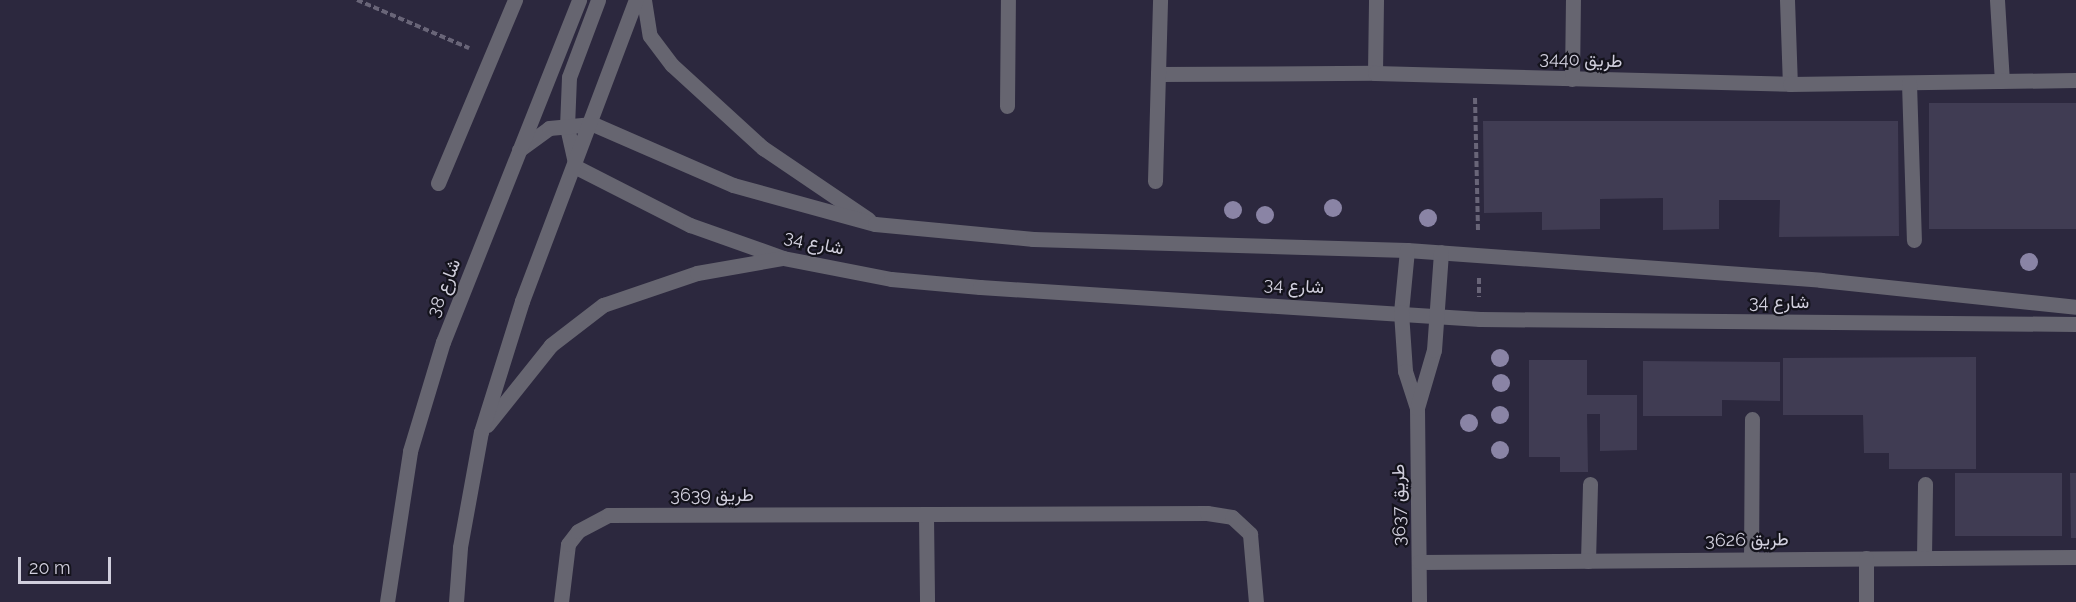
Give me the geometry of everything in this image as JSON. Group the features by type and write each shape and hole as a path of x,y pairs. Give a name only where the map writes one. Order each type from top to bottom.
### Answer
{"street":[{"path":"438,183 488,56 515,0"},
{"name":"شارع 38","path":"387,602 410,451 443,342 579,0"},
{"path":"576,167 567,124 569,77 598,0"},
{"path":"456,602 460,548 481,432 522,301 576,167 636,0"},
{"path":"644,0 650,36 672,65 763,148 875,224"},
{"path":"1007,106 1008,0"},
{"path":"1155,181 1160,0"},
{"path":"1375,73 1376,0"},
{"path":"1572,79 1573,0"},
{"path":"1787,0 1790,84"},
{"path":"1997,0 2002,81"},
{"name":"طريق 3440","path":"1158,74 1375,73 1790,84 2076,80"},
{"path":"1909,83 1914,240"},
{"name":"شارع 34","path":"519,150 549,128 567,124 592,124 734,185 875,224 1033,239 1441,252 1821,280 2076,307"},
{"name":"شارع 34","path":"576,167 690,225 783,258 891,279 980,287 1434,314 1480,319 2076,324"},
{"name":"طريق 3637","path":"1407,250 1401,312 1405,371 1417,408 1419,602"},
{"name":"طريق 3637","path":"1417,408 1431,370 1441,252"},
{"path":"481,432 551,345 603,305 697,273 783,258"},
{"path":"1751,559 1752,419"},
{"path":"1588,561 1590,484"},
{"path":"1924,558 1925,484"},
{"name":"طريق 3639","path":"561,602 568,544 578,531 608,515 926,516 1220,513 1250,534 1256,602"},
{"path":"926,516 927,602"},
{"name":"طريق 3626","path":"1419,562 2076,557"},
{"path":"1866,558 1866,602"}],"path":[{"path":"357,0 488,56"},
{"path":"1474,76 1480,319"}],"building":[{"path":"1929,103 2076,103 2076,229 1929,229"},
{"path":"1483,121 1898,121 1899,236 1779,237 1780,200 1719,200 1719,229 1663,230 1663,198 1600,199 1600,229 1542,230 1542,212 1484,213"},
{"path":"1976,357 1976,469 1889,469 1889,453 1864,453 1863,415 1783,415 1783,358"},
{"path":"1529,360 1587,360 1587,395 1637,395 1637,450 1600,451 1600,414 1587,414 1588,472 1560,472 1560,457 1529,457"},
{"path":"1643,361 1780,362 1780,401 1722,400 1722,416 1643,416"},
{"path":"1955,473 2062,473 2062,536 1955,536"},
{"path":"2070,473 2076,473 2076,538 2071,538"}]}
